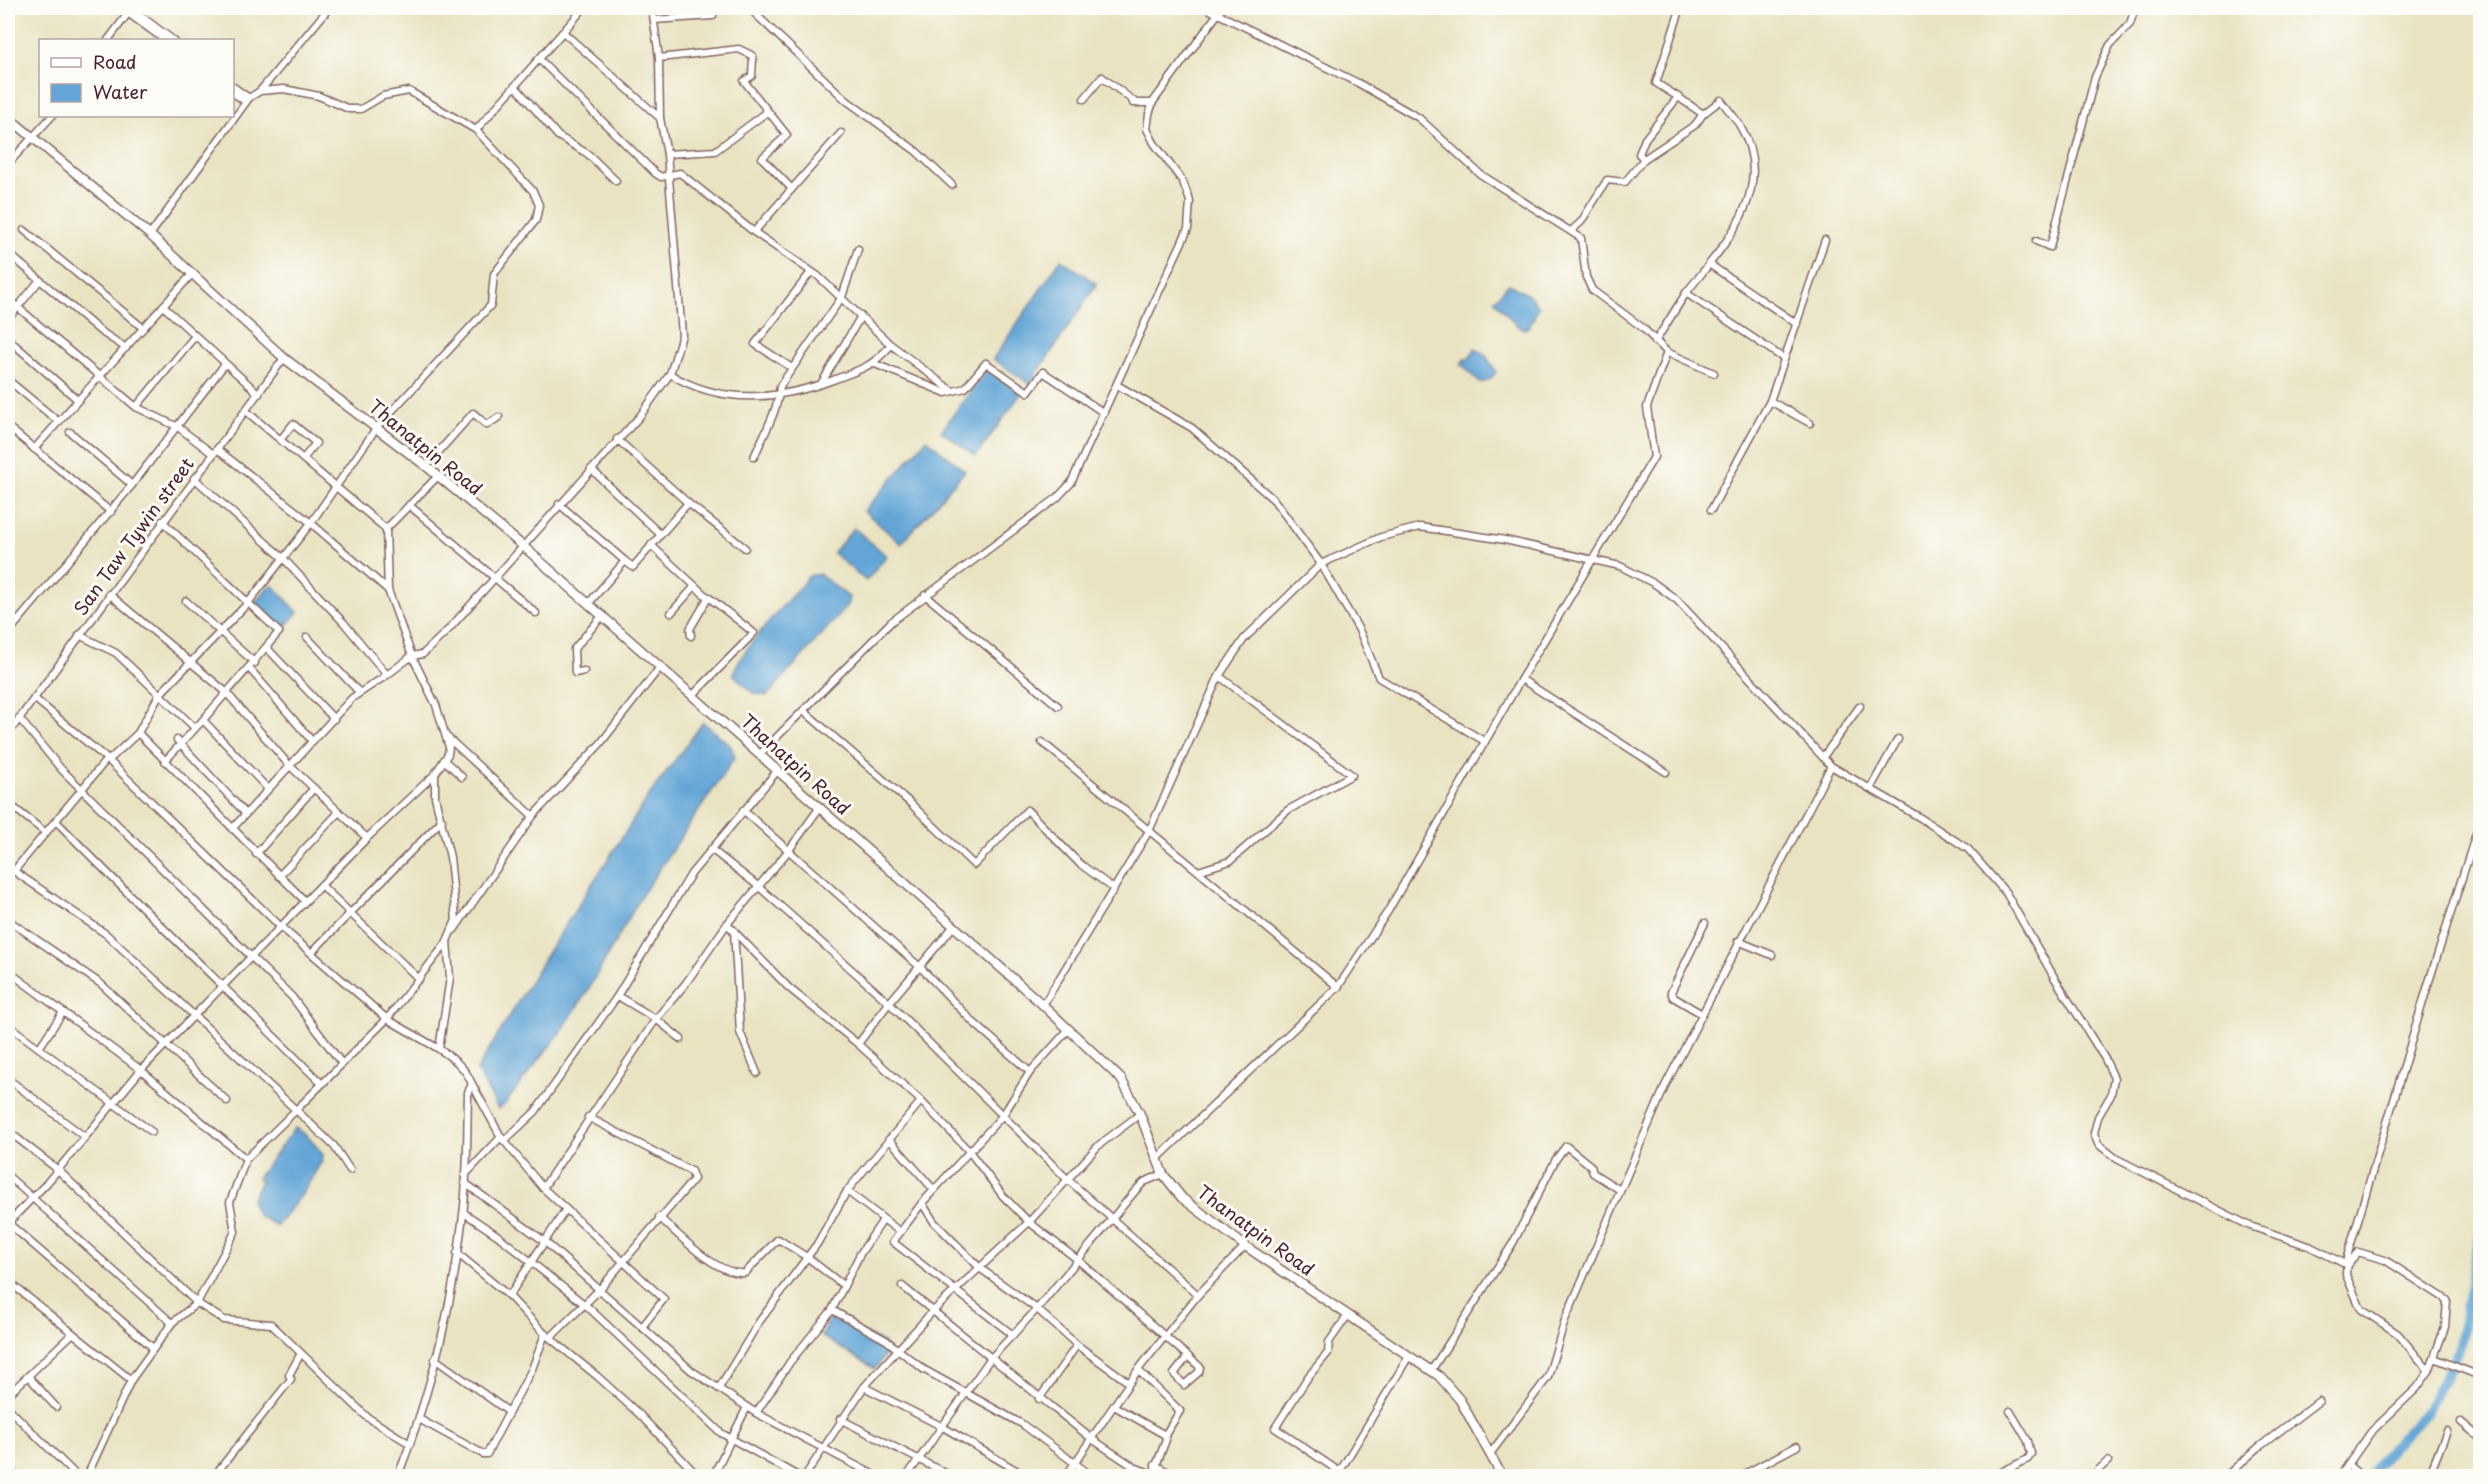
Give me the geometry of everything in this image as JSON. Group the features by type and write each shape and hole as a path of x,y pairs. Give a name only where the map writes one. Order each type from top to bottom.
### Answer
{"main road":[{"name":"Thanatpin Road","path":"8,117 150,235 284,358 377,427 523,546 1043,1005 1121,1079 1140,1114 1163,1174 1182,1198 1245,1246 1431,1371 1460,1400 1502,1476"}],"street":[{"path":"121,8 130,9 172,39"},
{"path":"150,235 247,100 260,91 329,8"},
{"path":"476,130 584,8"},
{"path":"231,829 359,692 412,656 423,654 496,578 559,504 640,416 670,374 682,335 667,154 660,118 659,58 652,8"},
{"path":"749,8 846,100 916,151 951,185"},
{"path":"1206,8 1220,10 1419,118 1480,174 1533,210 1581,238 1586,277 1592,290 1635,322 1667,352 1714,373"},
{"path":"2036,241 2050,247 2095,77 2110,45 2130,24 2135,8"},
{"path":"109,39 130,9"},
{"path":"130,9 164,39"},
{"path":"760,754 891,622 1057,498 1071,483 1188,229 1190,201 1183,182 1154,143 1147,129 1152,103 1220,10"},
{"path":"1680,10 1656,83 1703,114"},
{"path":"654,20 713,16"},
{"path":"563,32 660,118"},
{"path":"659,58 739,49 753,56 752,76 744,81 787,135 762,158 792,189"},
{"path":"539,59 661,177 681,173 698,184 754,232 811,272 891,345 952,391"},
{"path":"1084,99 1102,77 1134,103 1152,103"},
{"path":"515,86 558,136 588,154 616,181"},
{"path":"234,88 247,100"},
{"path":"260,91 284,89 319,96 349,109 361,109 395,92 409,92 476,130 533,191 539,205 536,220 494,274 491,305 377,427 311,523 248,603 159,695 138,733 108,759 81,788 46,833 10,869 106,934 334,1146 350,1170"},
{"path":"234,93 247,100"},
{"path":"1644,159 1639,154 1645,139 1678,97"},
{"path":"1571,231 1581,222 1607,180 1625,182 1644,159 1695,124 1703,114 1721,100 1741,127 1751,151 1754,183 1741,216 1709,264 1686,293 1655,342"},
{"path":"667,154 716,151 767,112"},
{"path":"8,165 51,117"},
{"path":"754,232 841,133"},
{"path":"24,230 143,328"},
{"path":"1712,510 1770,401 1825,240"},
{"path":"754,457 779,396 780,386 842,298 858,249"},
{"path":"8,254 100,331 126,348"},
{"path":"1709,264 1797,324"},
{"path":"792,368 755,344 811,272"},
{"path":"34,449 193,273"},
{"path":"8,319 39,281"},
{"path":"1686,293 1783,358"},
{"path":"8,299 136,407 178,427 215,451 311,523 388,591"},
{"path":"163,306 259,394"},
{"path":"821,384 861,316"},
{"path":"136,407 195,336"},
{"path":"8,339 78,400"},
{"path":"670,374 682,382 732,397 779,396 821,384 875,364 891,345"},
{"path":"1158,1158 1338,987 1388,910 1484,741 1654,457 1647,408 1667,352"},
{"name":"San Taw Tywin street","path":"8,734 162,521 284,358"},
{"path":"875,364 946,393 965,388 986,363 1028,392 1043,372 1104,413"},
{"path":"8,633 132,486 225,364"},
{"path":"8,380 59,422"},
{"path":"1117,385 1192,428 1274,500 1322,564 1359,630 1379,678 1484,741"},
{"path":"1770,401 1810,423"},
{"path":"246,411 386,529"},
{"path":"426,466 473,413 487,425 499,417"},
{"path":"281,439 293,424 316,443 303,459"},
{"path":"8,427 111,512"},
{"path":"70,432 132,486"},
{"path":"617,439 688,503 745,548"},
{"path":"591,469 660,534"},
{"path":"152,1347 8,1223 33,1197 141,1070 367,838 435,774 444,760 449,750 436,705 412,656 388,591 386,529 438,476"},
{"path":"194,478 283,558 344,623 387,675"},
{"path":"559,504 633,567 688,503"},
{"path":"409,506 536,613"},
{"path":"162,521 279,632 255,663 226,692 203,720 179,742 165,761"},
{"path":"1043,1005 1149,831 1219,676 1244,639 1322,564 1381,537 1420,527 1505,540 1620,566 1655,584 1677,600 1831,766 1968,849 2006,892 2054,977 2106,1059 2114,1078 2111,1095 2098,1117 2094,1133 2098,1144 2117,1159 2250,1226 2309,1246 2347,1265"},
{"path":"651,544 695,586 754,633 693,695"},
{"path":"589,603 625,561"},
{"path":"671,613 695,586"},
{"path":"109,594 226,692 289,765 367,838"},
{"path":"925,595 1058,706"},
{"path":"691,636 690,629 707,596"},
{"path":"186,601 255,663"},
{"path":"584,671 575,673 574,649 603,615"},
{"path":"80,635 116,653 195,728"},
{"path":"307,637 359,692"},
{"path":"267,648 334,719"},
{"path":"87,1476 94,1456 131,1380 152,1347 172,1323 197,1303 235,1232 230,1202 246,1159 387,1019 447,941 534,816 600,744 661,666"},
{"path":"249,668 312,741"},
{"path":"1198,871 1230,861 1288,810 1352,775 1219,676"},
{"path":"1521,679 1666,772"},
{"path":"34,698 108,759 281,927 387,1019 457,1061 467,1073 503,1139 543,1188 664,1299 642,1328"},
{"path":"1823,757 1860,706"},
{"path":"804,711 908,801 974,865 1027,810 1079,863 1114,889"},
{"path":"19,718 61,769 292,997 342,1064"},
{"path":"203,720 267,788"},
{"path":"138,733 305,901"},
{"path":"446,736 534,816"},
{"path":"1870,789 1898,739"},
{"path":"179,742 245,813"},
{"path":"1042,742 1338,987"},
{"path":"444,760 462,777"},
{"path":"1490,1454 1548,1377 1565,1320 1666,1084 1831,766"},
{"path":"465,1175 535,1112 616,998 674,900 711,849 778,770"},
{"path":"435,774 435,797 450,857 456,918 447,941 450,978 439,1049"},
{"path":"256,854 314,788"},
{"path":"8,803 46,833"},
{"path":"543,1188 588,1117 656,1019 686,983 727,924 789,850 820,807"},
{"path":"743,810 921,968 973,1022 1030,1072"},
{"path":"279,876 339,812"},
{"path":"312,952 441,820"},
{"path":"56,821 146,913 224,986 322,1084"},
{"path":"2429,1371 2398,1334 2361,1309 2346,1275 2360,1208 2481,821"},
{"path":"711,849 758,886 889,1003 1066,1178 1198,1295"},
{"path":"321,885 419,979"},
{"path":"1702,1014 1673,997 1671,992 1705,922"},
{"path":"9,924 101,984 227,1101"},
{"path":"727,924 789,988 858,1044 921,1101 969,1151 1003,1196 1029,1222 1078,1260 1188,1356 1200,1369 1184,1385 1174,1374 1188,1356"},
{"path":"858,1044 953,927"},
{"path":"734,930 740,1032 757,1073"},
{"path":"1738,942 1772,955"},
{"path":"8,971 141,1070 246,1159"},
{"path":"616,998 621,998 656,1019 681,1039"},
{"path":"39,1048 63,1012"},
{"path":"8,1024 152,1131"},
{"path":"1013,1335 893,1242 922,1203 1003,1114 1030,1072 1069,1029"},
{"path":"8,1079 85,1137"},
{"path":"398,1476 419,1419 435,1359 457,1252 464,1213 468,1092 472,1084"},
{"path":"719,1388 759,1322 807,1257 847,1191 921,1101"},
{"path":"805,1476 840,1419 864,1387 933,1312 1029,1222 1066,1178 1099,1145 1140,1114"},
{"path":"419,1419 483,1454 487,1454 548,1336 599,1290 659,1217 694,1179 691,1171 588,1117"},
{"path":"8,1131 57,1169 197,1303 224,1320 271,1324 300,1355 367,1417 410,1444"},
{"path":"890,1139 934,1190"},
{"path":"1431,1371 1509,1249 1556,1160 1566,1146 1591,1166 1593,1173 1620,1190"},
{"path":"907,1476 990,1359 1037,1309 1144,1182 1163,1174"},
{"path":"8,1176 172,1323"},
{"path":"465,1183 544,1241 692,1371 756,1413 876,1476"},
{"path":"847,1191 899,1231"},
{"path":"922,1203 934,1222 981,1269 1037,1309 1077,1345 1128,1382"},
{"path":"509,1296 566,1209"},
{"path":"464,1213 530,1261 583,1304 721,1433 798,1476"},
{"path":"659,1217 716,1265 732,1272 745,1273 778,1239 807,1257 844,1286"},
{"path":"756,1413 790,1362 832,1311 860,1254 883,1220"},
{"path":"1066,1476 1137,1370 1198,1295 1245,1246"},
{"path":"457,1252 509,1296 548,1336 640,1415 698,1476"},
{"path":"2340,1476 2371,1432 2417,1388 2429,1371 2445,1327 2447,1300 2385,1260 2358,1252 2347,1265"},
{"path":"8,1281 131,1380"},
{"path":"902,1286 1039,1399 1092,1439 1134,1467 1152,1475 1165,1436 1180,1411 1179,1407 1137,1370"},
{"path":"832,1311 886,1340 898,1352 1023,1424 1092,1476"},
{"path":"1348,1315 1329,1342 1326,1356 1308,1377 1275,1428 1339,1474 1409,1356"},
{"path":"8,1395 72,1334"},
{"path":"1039,1399 1077,1345"},
{"path":"214,1476 291,1379 289,1375 300,1355"},
{"path":"435,1359 509,1412"},
{"path":"2434,1359 2481,1376"},
{"path":"28,1376 56,1407"},
{"path":"864,1387 943,1427 1026,1476"},
{"path":"2226,1476 2259,1447 2319,1401"},
{"path":"1114,1406 1165,1436"},
{"path":"713,1476 747,1407"},
{"path":"8,1408 77,1476"},
{"path":"1993,1476 2023,1462 2031,1454 2028,1441 2010,1411"},
{"path":"840,1419 951,1476"},
{"path":"2461,1422 2481,1438"},
{"path":"2429,1476 2447,1431"},
{"path":"1741,1476 1797,1446"},
{"path":"2092,1476 2108,1461"},
{"path":"2348,1464 2361,1476"},
{"path":"1155,1465 1175,1476"},
{"path":"8,1468 16,1476"},
{"path":"1756,1468 1760,1476"}],"water":[{"path":"1061,259 1097,284 1030,384 993,359"},
{"path":"1509,284 1530,296 1539,307 1529,327 1524,329 1517,326 1494,300"},
{"path":"1475,348 1486,356 1496,371 1485,382 1480,383 1461,364 1465,359 1468,360"},
{"path":"987,369 1021,394 976,456 941,431"},
{"path":"927,439 965,471 901,544 864,511"},
{"path":"854,528 887,556 866,581 833,553"},
{"path":"819,574 850,598 848,605 767,696 753,693 733,674 737,664 755,639 809,576"},
{"path":"273,586 298,612 283,629 255,603 268,587"},
{"path":"703,722 731,746 735,757 642,895 563,1029 504,1105 498,1109 477,1071 478,1068 545,957 650,794"},
{"path":"295,1128 317,1147 323,1155 322,1161 303,1193 277,1226 257,1215 251,1200 261,1181 257,1178"},
{"path":"831,1317 884,1343 888,1351 875,1369 821,1336"}],"waterway":[{"path":"2369,1476 2390,1449 2425,1413 2458,1352 2480,1236"}]}
